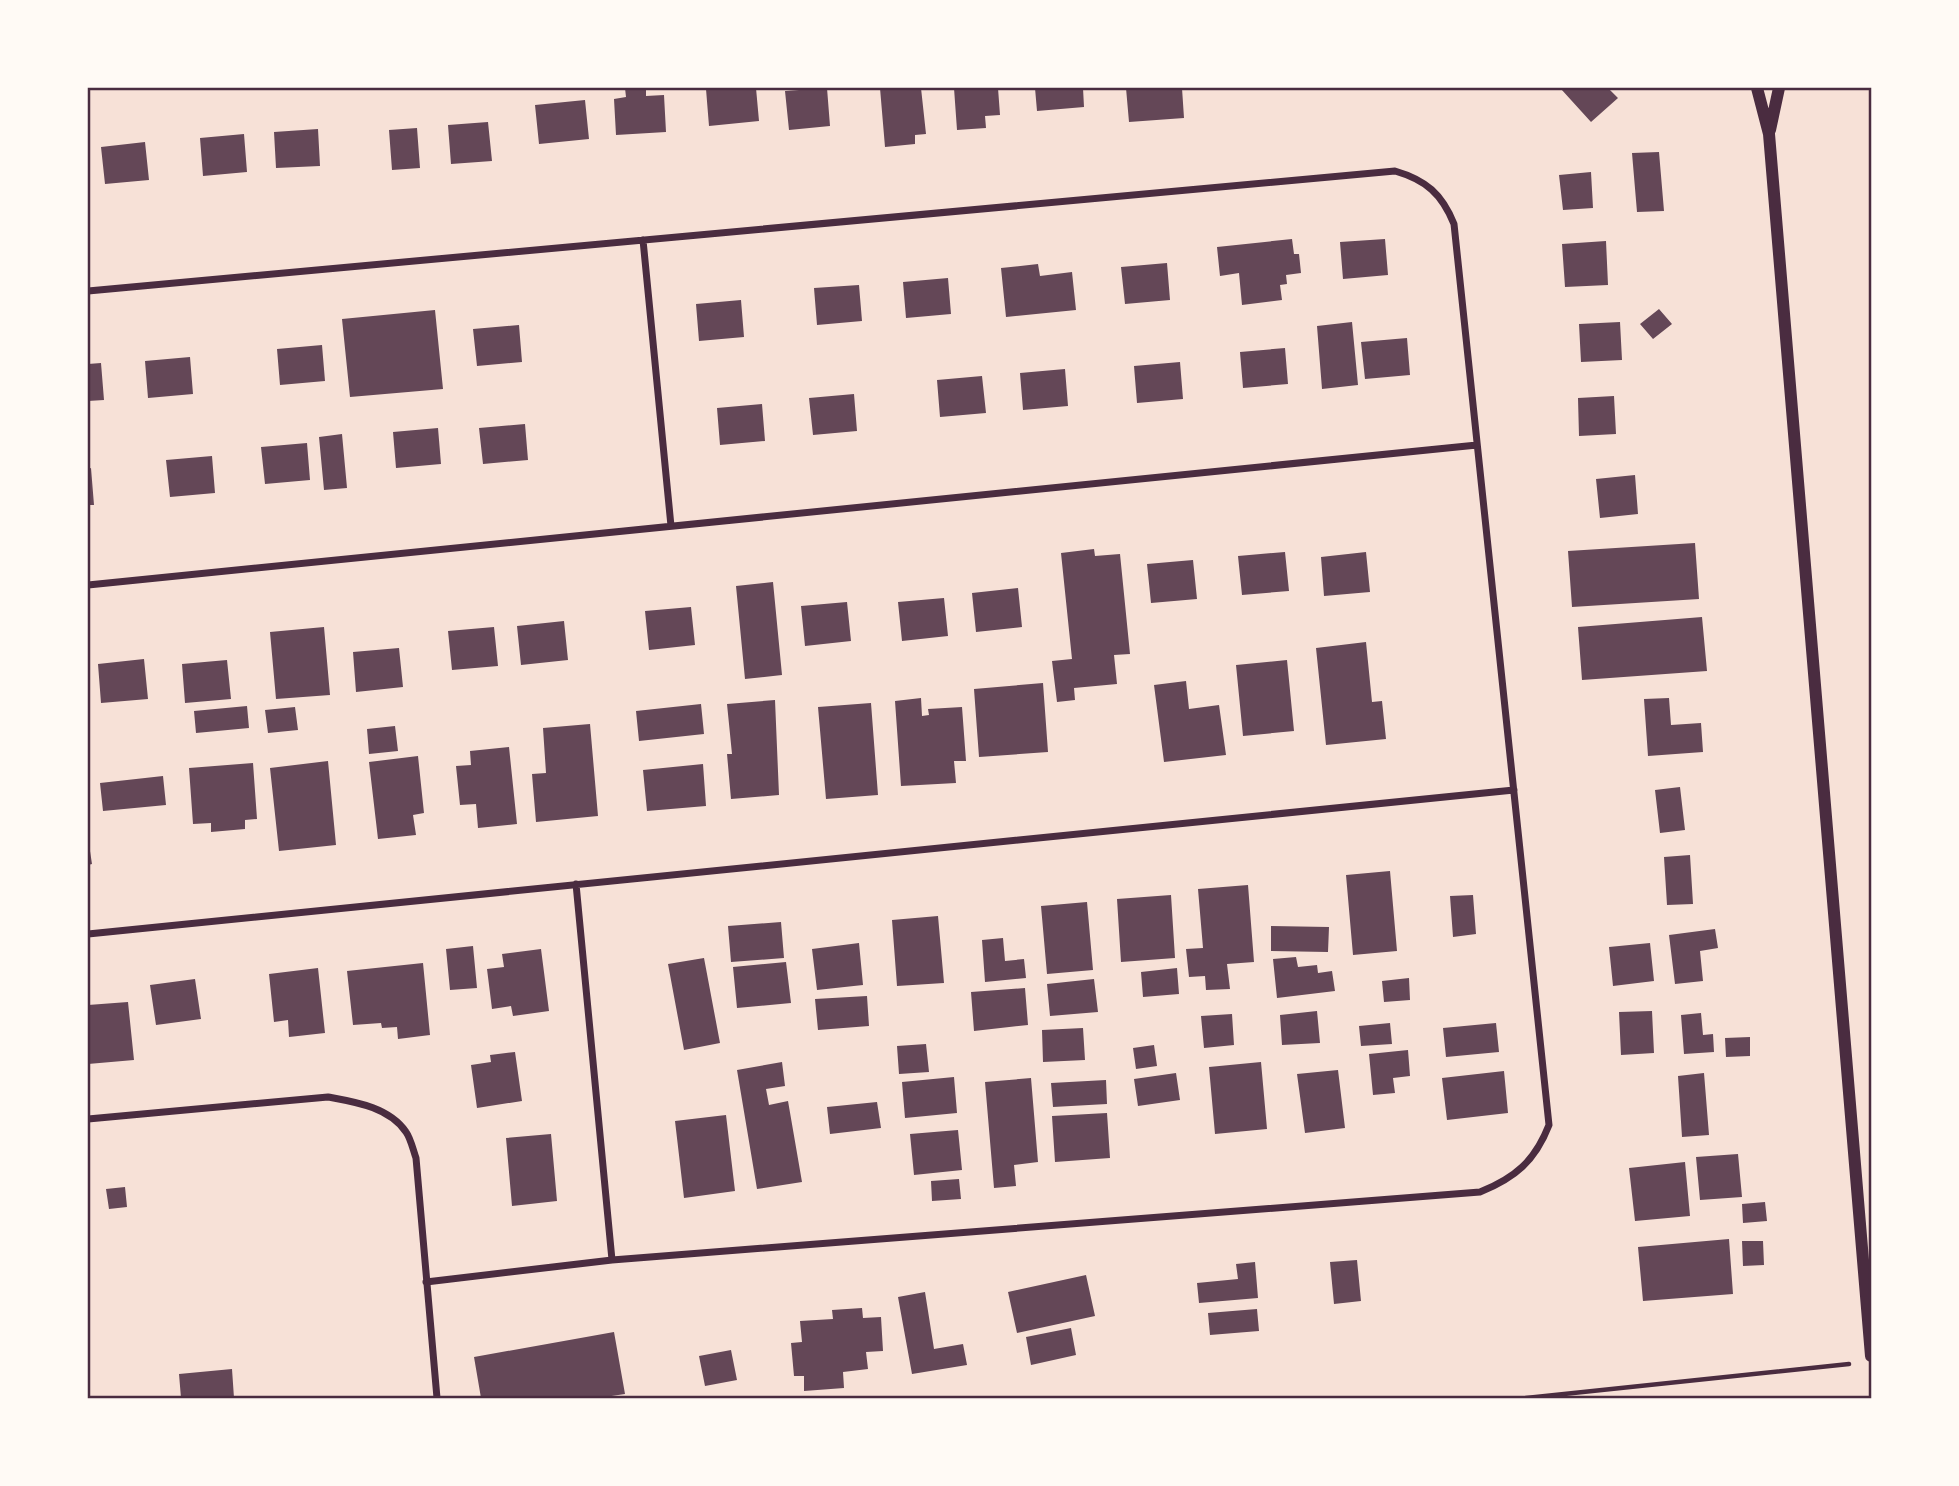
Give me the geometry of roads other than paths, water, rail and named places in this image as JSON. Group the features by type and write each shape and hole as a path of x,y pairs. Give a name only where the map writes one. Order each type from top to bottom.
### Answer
{"street":[{"path":"1757,88 1769,134 1871,1356"},
{"path":"1769,134 1779,88"},
{"path":"88,291 1395,171 1417,177 1434,190 1446,205 1454,224 1549,1125 1540,1149 1525,1168 1504,1183 1480,1192 612,1260 426,1282"},
{"path":"643,240 671,526"},
{"path":"88,584 1477,444"},
{"path":"88,934 1514,790"},
{"path":"576,884 612,1260"},
{"path":"88,1119 328,1097 363,1103 390,1118 407,1133 415,1158 437,1398"}]}
